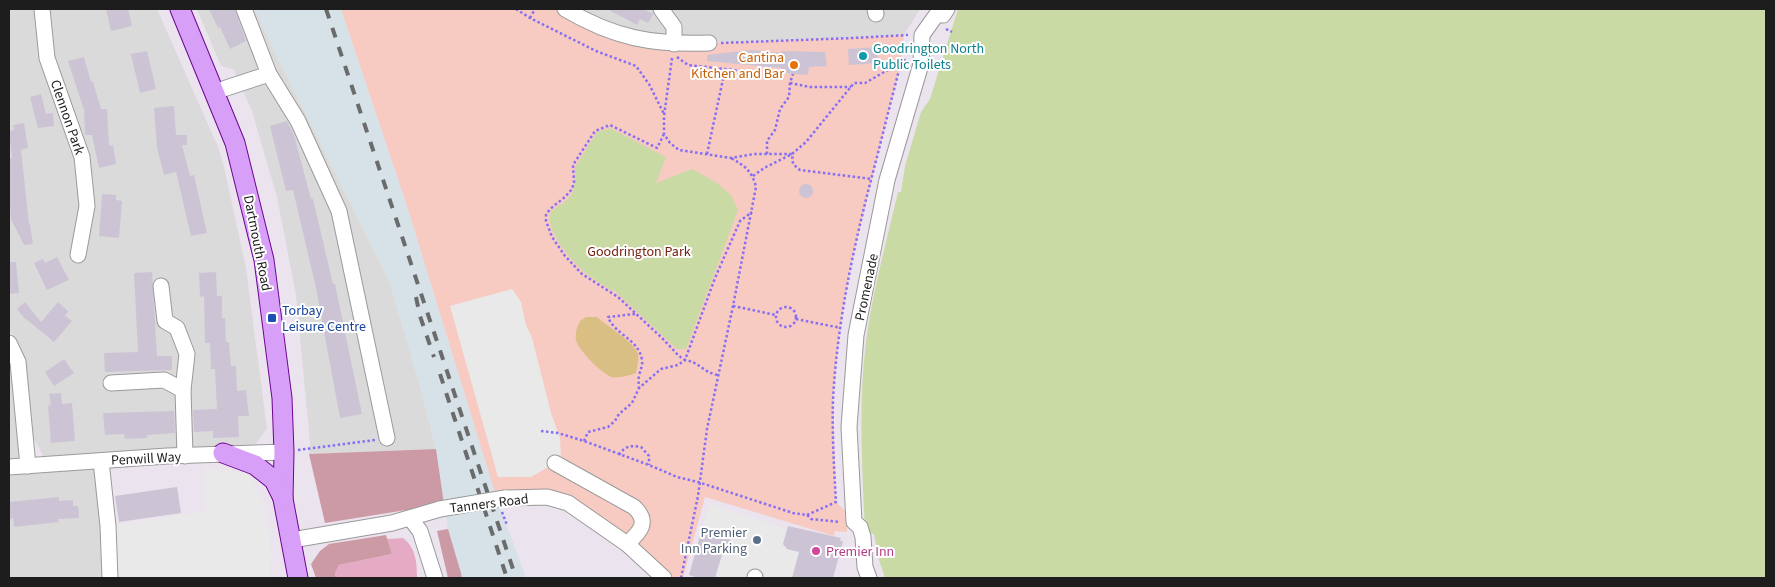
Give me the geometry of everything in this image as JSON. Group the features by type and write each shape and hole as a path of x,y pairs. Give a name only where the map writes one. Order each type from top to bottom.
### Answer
{"main road":[{"name":"Dartmouth Road","path":"180,9 234,143 264,260 282,398 283,499 298,578"},
{"path":"223,453 255,465 274,480 283,499"}],"street":[{"name":"Clennon Park","path":"42,9 47,58 82,157 87,206 78,255"},
{"path":"244,9 269,74 298,121 339,211 387,438"},
{"path":"565,9 588,22 635,39 674,44 709,43"},
{"path":"661,9 674,27 674,44"},
{"path":"922,35 936,14 943,15 947,9"},
{"name":"Promenade","path":"869,578 865,567 863,537 860,526 854,522 849,426 856,335 887,180 921,64 922,35"},
{"path":"214,92 269,74"},
{"path":"161,286 165,321 176,328 187,354 183,390 186,456"},
{"path":"9,343 18,362 28,466"},
{"path":"111,383 164,380 183,390"},
{"name":"Penwill Way","path":"9,467 223,453 284,452"},
{"path":"101,461 108,526 110,578"},
{"path":"555,463 634,507 640,513 642,525 637,534 627,544"},
{"name":"Tanners Road","path":"292,540 410,518 440,508 504,498 546,497 568,503 627,544 664,578"},
{"path":"410,518 420,530 435,578"}],"path":[{"path":"516,9 596,51 636,66 643,73 664,116"},
{"path":"530,18 534,9"},
{"path":"709,43 922,35"},
{"path":"674,44 677,56 688,65 760,73"},
{"path":"674,44 664,116 664,134 656,148 610,125 595,131 573,165 574,182 572,189 550,208 546,214 546,221 552,237 565,256 582,274 618,297 634,314 662,338 678,356 685,360 694,361 710,374 718,375"},
{"path":"753,176 764,168 792,154 806,142 854,83 865,83 921,52"},
{"path":"706,154 725,70"},
{"path":"766,154 767,141 775,130 780,109 789,97 790,83 794,74"},
{"path":"790,83 810,87 851,87"},
{"path":"664,134 670,143 679,150 731,158 754,154 792,154"},
{"path":"792,154 793,164 800,170 887,180"},
{"path":"681,578 698,496 698,482 707,429 756,187 753,176 748,168 731,158"},
{"path":"584,441 588,432 608,427 615,421 619,414 632,403 639,388 661,369 678,365 685,360 715,278 740,221 752,212"},
{"path":"733,306 776,315"},
{"path":"788,307 793,310 796,319 786,327 777,322 776,315 782,308 788,307"},
{"path":"634,314 608,317 611,325 629,339 640,352 642,366 639,375 639,388"},
{"path":"796,319 840,328 856,335"},
{"path":"541,431 558,433 584,441 677,477 793,513 806,515 811,519 854,522"},
{"path":"284,452 387,438"},
{"path":"619,455 628,446 641,447 649,456 649,465"},
{"path":"806,515 836,502"}],"shaded area":[{"path":"9,9 157,9 218,147 224,167 246,268 267,429 254,446 45,459 33,437 25,358 19,344 9,330"},
{"path":"197,9 255,9 272,47 389,280 436,449 309,454 310,442 296,295 277,197 252,111 234,70 221,66"},
{"path":"255,9 341,9 407,206 497,499 526,578 462,578 448,529 436,449 389,280 272,47"},
{"path":"565,9 920,9 904,35 674,44"},
{"path":"958,9 1766,9 1766,578 885,578 874,534 865,532 862,384 867,334 877,280 898,192 901,192 905,166 921,112 930,99"},
{"path":"610,128 666,157 656,183 692,169 717,183 731,195 738,210 686,349 677,349 615,290 613,291 583,271 565,251 551,226 551,211 566,201 572,194 575,181 575,167 597,132"},
{"path":"512,289 521,302 551,413 560,438 561,458 531,477 498,477 450,306"},
{"path":"586,317 597,317 632,345 638,354 636,373 612,377 603,372 586,356 576,340 576,330 580,321"},
{"path":"9,343 28,465 101,461 110,578 9,578"},
{"path":"436,449 444,504 325,523 309,454"},
{"path":"204,468 250,472 268,521 271,554 270,578 110,578 108,526 205,511"},
{"name":"Premier Inn Parking","path":"709,504 787,529 783,544 787,549 799,552 792,578 715,578 725,545 729,546 731,536 702,529"},
{"path":"448,529 462,578 448,578 437,531"},
{"path":"386,535 392,554 339,565 335,573 336,578 316,578 311,564 320,551 329,544"},
{"path":"403,538 413,551 416,561 417,578 336,578 335,573 339,565 392,554 387,539"}],"green space":[{"name":"Goodrington Park","path":"341,9 565,9 674,44 904,35 901,63 851,264 840,328 833,398 836,502 847,513 847,532 835,531 834,536 705,497 683,578 664,578 576,505 497,499 407,206"}],"building":[{"path":"106,9 128,9 132,26 111,31"},
{"path":"209,9 235,9 246,41 230,49"},
{"path":"607,9 646,9 653,14 648,23 640,19 637,25"},
{"name":"Goodrington North Public Toilets","path":"877,47 878,63 849,65 848,49"},
{"path":"752,50 781,53 781,51 825,52 827,66 809,67 808,75 782,73 781,68 707,61 707,55"},
{"path":"147,51 156,89 140,93 131,54"},
{"path":"84,57 101,109 107,109 109,146 113,145 116,164 99,168 92,135 85,135 84,110 68,61"},
{"path":"41,94 46,114 53,113 54,126 38,128 30,97"},
{"path":"174,106 176,135 187,135 187,145 182,145 190,176 194,175 207,233 191,236 176,172 164,175 157,148 154,108"},
{"path":"287,121 294,135 311,199 313,199 333,284 335,284 362,414 340,418 316,288 293,190 286,191 270,126"},
{"path":"24,123 28,148 21,150 33,244 24,245 11,219 9,159 12,158 9,131 14,130 13,125"},
{"path":"803,184 809,184 813,191 809,198 803,198 799,194 799,188"},
{"path":"102,194 116,195 116,200 122,201 119,238 99,236"},
{"path":"57,257 69,280 47,290 34,263 43,259 45,263"},
{"path":"9,262 16,262 19,293 9,294"},
{"path":"152,272 157,356 172,356 172,370 105,372 104,353 138,352 134,273"},
{"path":"216,272 217,296 222,296 222,318 225,318 226,342 229,342 231,366 236,366 237,391 246,390 249,416 238,416 239,437 213,438 213,431 194,432 193,410 217,409 215,369 211,369 210,343 205,343 204,296 200,297 199,273"},
{"path":"25,302 41,322 58,302 68,311 65,316 72,321 54,342 25,319 17,309"},
{"path":"64,359 74,373 54,386 45,372"},
{"path":"61,393 62,404 72,403 75,441 51,443 48,405 51,406 49,394"},
{"path":"174,411 175,433 147,435 147,438 125,439 124,434 105,435 103,413"},
{"path":"177,487 181,513 119,522 115,496"},
{"path":"59,497 59,501 73,500 73,506 78,506 79,518 58,519 59,522 14,527 13,518 9,519 9,502"},
{"name":"Premier Inn","path":"788,526 841,538 840,541 843,541 833,578 792,578 799,552 787,549 783,544"},
{"path":"702,529 731,536 728,546 725,545 715,578 699,578 689,575"}],"railway":[{"path":"326,9 516,578"},
{"path":"416,297 420,316 434,357"},
{"path":"440,374 507,578"}],"place":[{"name":"Goodrington North Public Toilets","path":"863,56"},
{"name":"Cantina Kitchen and Bar","path":"794,65"},
{"name":"Torbay Leisure Centre","path":"272,318"},
{"name":"Premier Inn Parking","path":"757,540"},
{"name":"Premier Inn","path":"816,551"}]}
